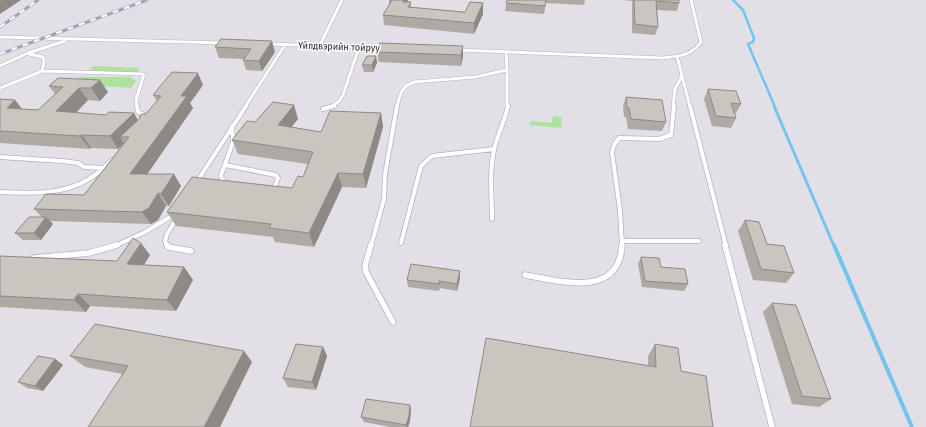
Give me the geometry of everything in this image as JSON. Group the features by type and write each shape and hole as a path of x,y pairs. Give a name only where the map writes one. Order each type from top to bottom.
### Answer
{"lane":[{"path":"320,46 342,0"},
{"path":"452,50 663,58 687,56 693,52 701,42 691,0"},
{"path":"0,37 231,44"},
{"path":"0,66 28,53 69,40"},
{"name":"Үйлдвэрийн тойруу","path":"261,44 390,48"},
{"path":"192,191 285,45"},
{"path":"323,110 336,105 341,97 347,84 358,47"},
{"path":"492,219 491,170 494,149 506,116 508,103 508,70 506,52"},
{"path":"28,53 42,57 44,62 42,71"},
{"path":"678,56 772,427"},
{"path":"392,322 366,272 365,266 384,199 385,174 400,92 406,85 414,82 475,77 508,70"},
{"path":"0,88 42,71 144,74 136,100 138,112 148,117 146,123"},
{"path":"525,275 565,282 585,283 600,279 612,272 620,262 622,241 612,153 614,145 619,138 624,137 660,139 671,135 675,88 682,76"},
{"path":"232,126 233,142 221,175 225,182 232,183"},
{"path":"401,243 421,166 426,159 432,156 494,149"},
{"path":"0,192 36,193 57,190 89,180 115,157"},
{"path":"0,158 62,161 78,163 84,167 103,168"},
{"path":"225,165 278,176 272,188 269,190 261,189"},
{"path":"29,258 90,252 130,239 156,226 181,210 167,234 165,241 168,247 191,252"},
{"path":"622,241 699,241"}],"shaded area":[{"path":"0,0 926,0 926,427 0,427"}],"green space":[{"path":"94,66 140,68 136,73 89,71"},
{"path":"80,77 131,77 136,81 131,88 71,84"},
{"path":"553,116 562,117 561,128 529,125 531,121 552,123"}],"building":[{"path":"392,0 404,0 403,2 411,2 408,7 463,12 465,12 470,2 483,3 474,23 383,15"},
{"path":"507,0 546,0 545,6 506,3"},
{"path":"634,0 679,0 679,3 656,1 658,27 635,24"},
{"path":"221,39 272,41 259,61 243,60 251,49 215,47"},
{"path":"380,43 463,46 461,55 377,52"},
{"path":"367,56 376,56 372,65 362,65"},
{"path":"172,72 198,73 181,96 187,96 130,174 174,174 161,194 158,193 149,208 142,212 34,209 46,194 84,195 129,137 120,137 139,119 141,114 146,114 161,96 153,95"},
{"path":"58,78 100,80 91,88 79,88 56,111 106,115 109,112 134,113 110,136 80,136 0,131 0,99 15,100 7,108 38,110 63,87 49,86"},
{"path":"708,89 736,91 741,104 731,103 736,118 716,116"},
{"path":"626,97 662,100 666,122 631,119 629,108 627,108"},
{"path":"273,102 294,105 278,125 321,132 330,111 381,113 363,174 338,173 309,233 269,228 271,224 167,212 192,177 292,188 298,176 303,177 313,152 232,140 247,121 255,122"},
{"path":"29,217 46,217 34,233 15,233"},
{"path":"745,220 759,222 767,244 784,246 794,273 761,269"},
{"path":"133,238 141,243 127,264 184,267 167,300 78,294 74,300 0,296 0,256 117,261"},
{"path":"641,257 659,258 661,267 685,269 688,284 645,281"},
{"path":"411,264 460,271 457,284 439,281 439,284 407,280"},
{"path":"772,303 796,305 831,399 802,396"},
{"path":"95,324 244,351 204,427 88,427 128,366 70,356"},
{"path":"486,338 656,367 655,344 678,348 681,371 706,376 713,427 470,427"},
{"path":"296,344 323,347 312,382 283,378"},
{"path":"38,356 55,359 35,386 18,382"},
{"path":"366,399 410,405 406,425 361,417"}],"waterway":[{"path":"733,0 743,10 754,38 753,42 748,44 775,107"},
{"path":"774,106 834,246"},
{"path":"834,245 912,427"}],"railway":[{"path":"0,27 38,0"},
{"path":"0,54 147,0"}]}
